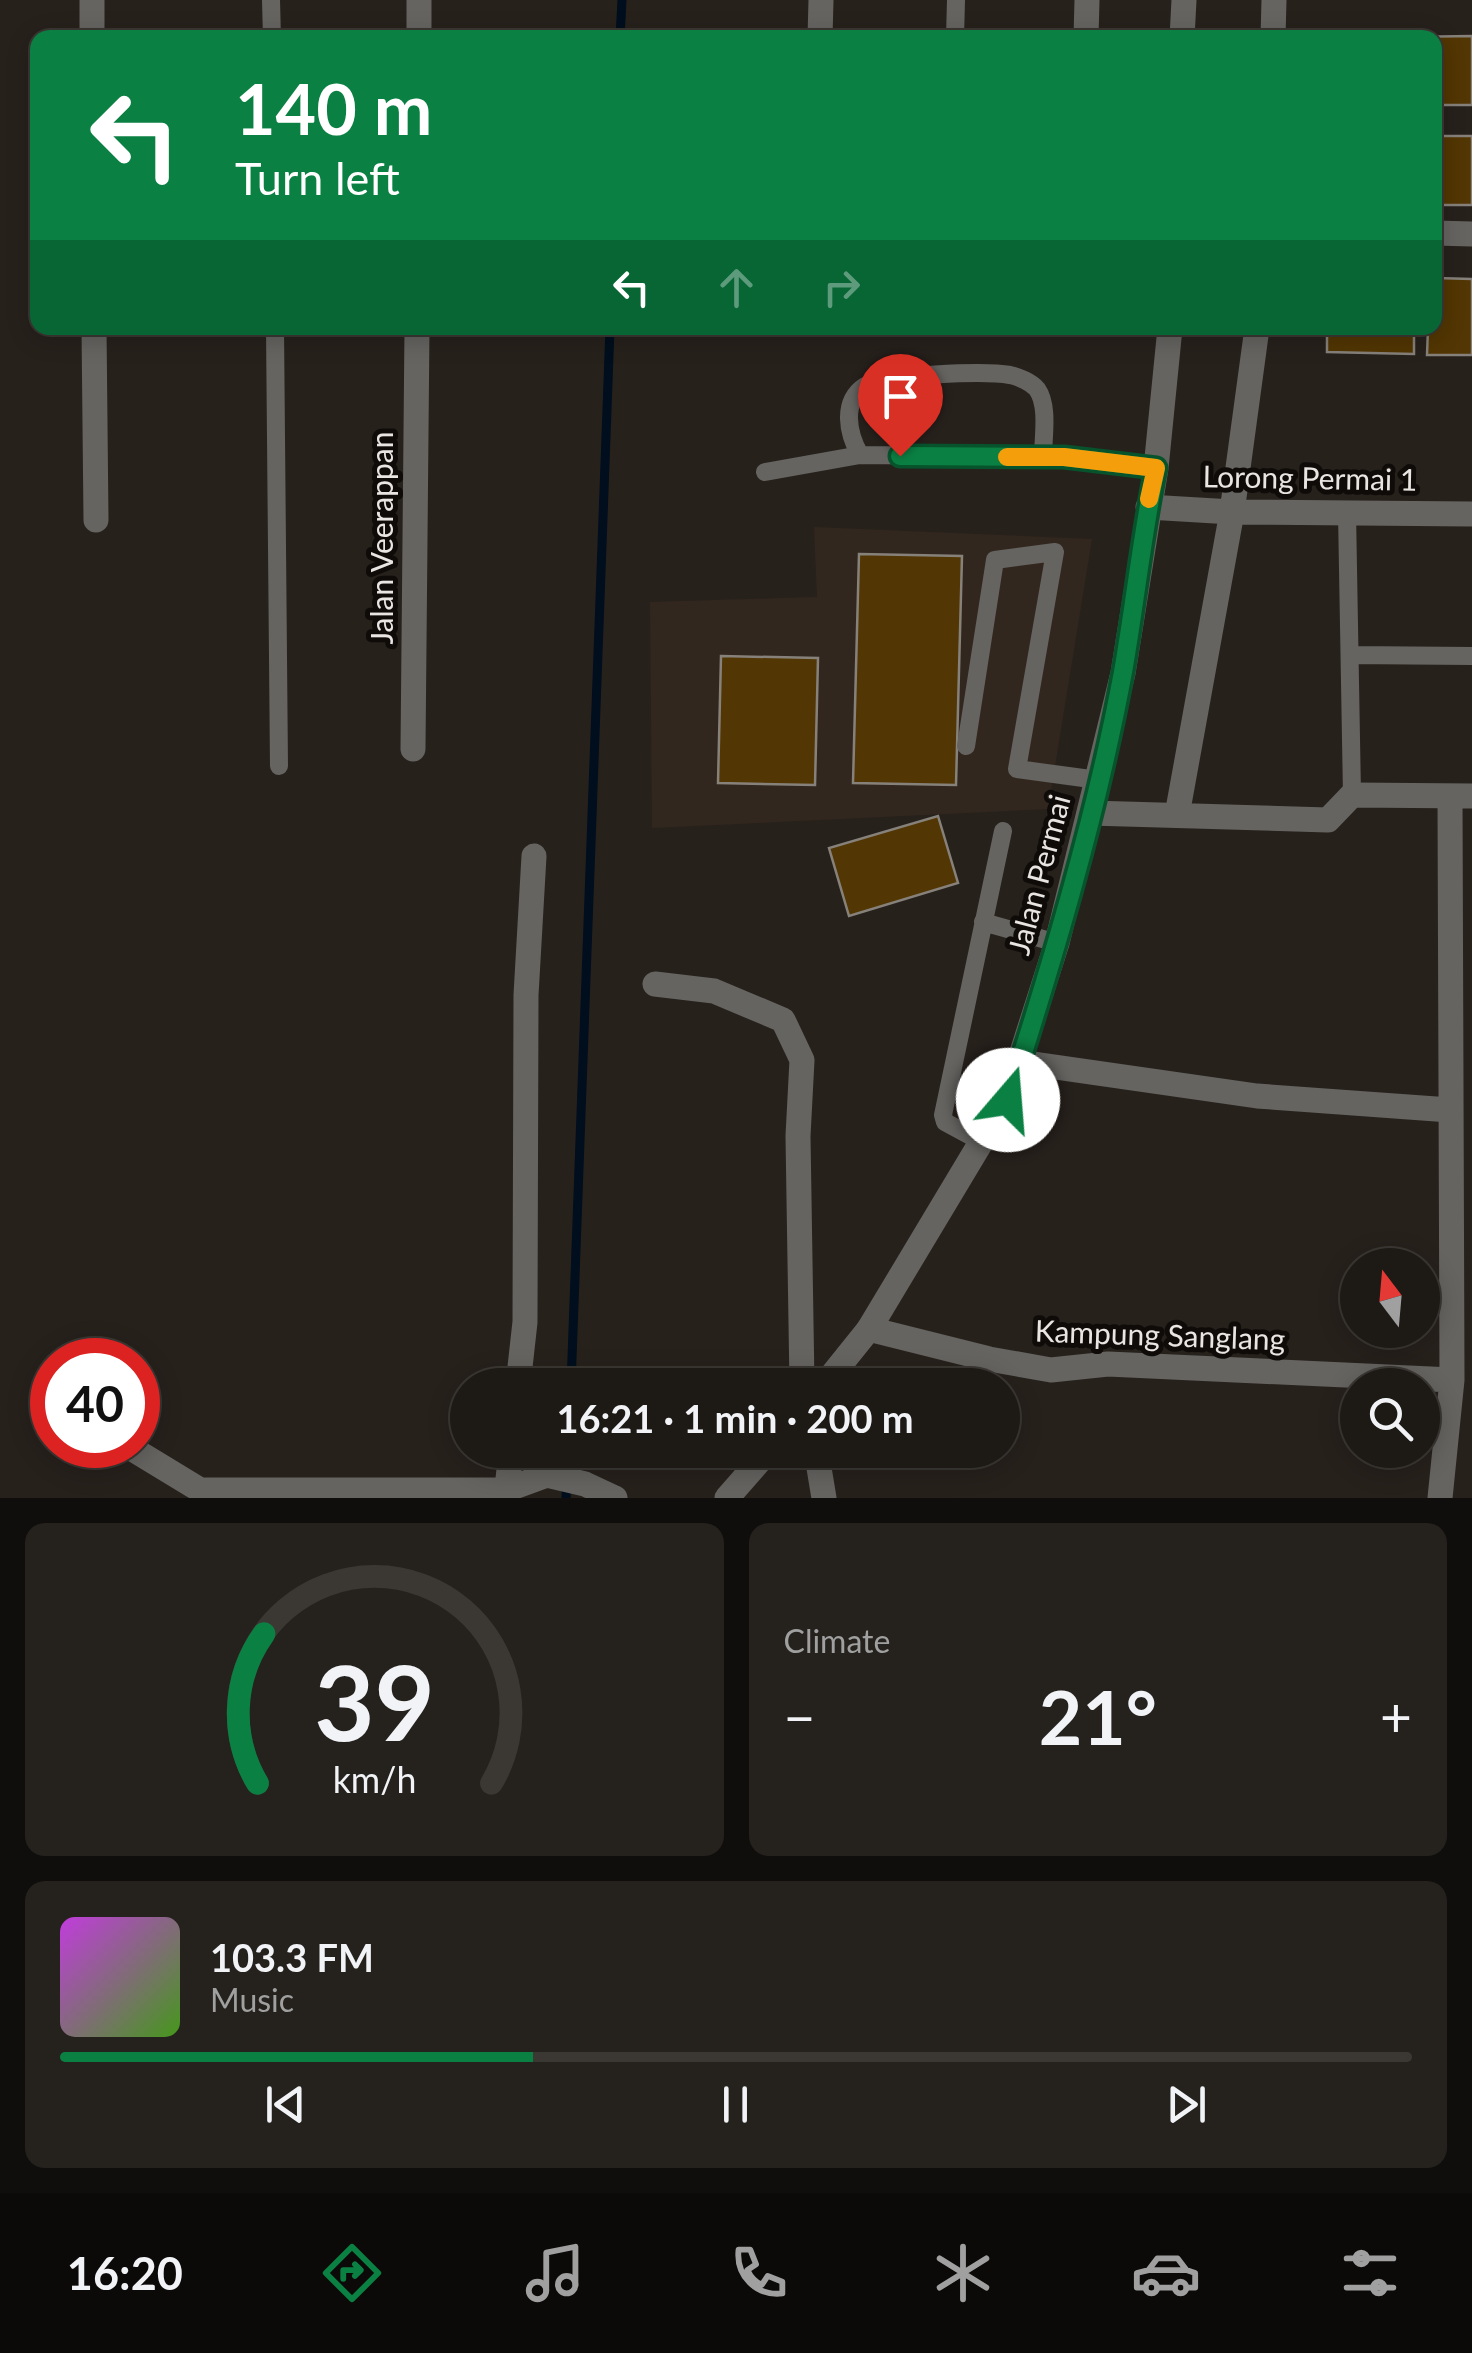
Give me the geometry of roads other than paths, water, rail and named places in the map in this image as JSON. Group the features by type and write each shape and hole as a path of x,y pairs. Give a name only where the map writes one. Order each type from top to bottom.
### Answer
{"street":[{"path":"92,0 92,30"},
{"path":"419,0 419,30"},
{"path":"820,30 821,0"},
{"path":"1086,30 1087,0"},
{"path":"1182,30 1184,0"},
{"path":"1273,30 1274,0"},
{"path":"1442,233 1472,234"},
{"path":"94,335 96,520"},
{"name":"Jalan Veerappan","path":"414,749 417,335"},
{"name":"Jalan Permai","path":"838,1368 870,1329 1008,1100 1057,943 1122,672 1156,468 1169,335"},
{"path":"1177,815 1232,512 1257,335"},
{"name":"Lorong Permai 1","path":"1148,507 1232,512 1472,514"},
{"path":"1090,813 1328,820 1352,795 1461,796 1450,1110 1462,1348 1452,1380 1440,1498"},
{"path":"520,1368 525,1322 526,996 534,856"},
{"path":"655,984 714,991 783,1020 802,1060 798,1136 802,1368"},
{"path":"1020,1062 1258,1096 1450,1110"},
{"name":"Kampung Sanglang","path":"870,1329 1051,1370 1108,1364 1452,1380"},
{"path":"160,1466 200,1490 506,1494 547,1475 585,1484 615,1498"},
{"path":"506,1494 509,1468"},
{"path":"727,1498 753,1468"},
{"path":"819,1468 824,1498"}],"lane":[{"path":"271,0 272,30"},
{"path":"955,30 956,0"},
{"path":"275,335 279,766"},
{"path":"860,455 852,442 849,414 852,399 867,384 912,377 1011,375 1031,383 1040,392 1043,457"},
{"path":"764,472 860,455 1043,457 1156,468"},
{"path":"1347,512 1352,795"},
{"path":"966,746 995,560 1055,552 1017,769 1098,780"},
{"path":"1350,655 1472,656"},
{"path":"982,1142 945,1122 942,1115 1003,831"},
{"path":"983,922 1057,943"}],"waterway":[{"path":"620,30 622,0"},
{"path":"572,1368 610,335"},
{"path":"566,1498 567,1468"}]}
